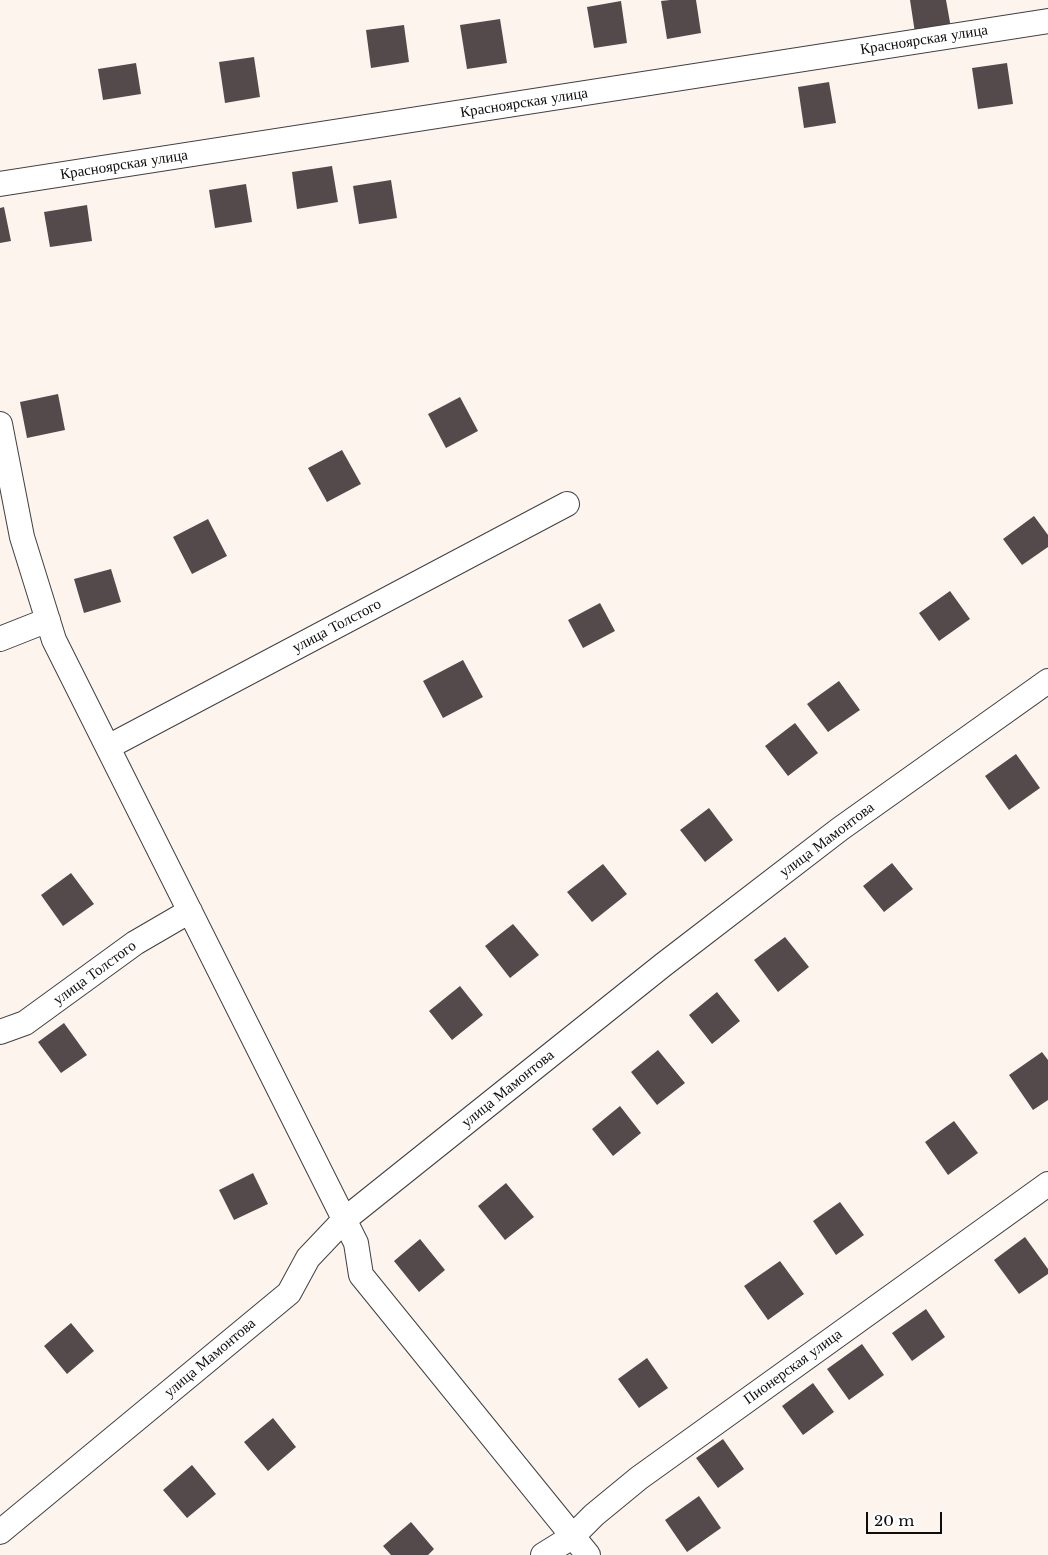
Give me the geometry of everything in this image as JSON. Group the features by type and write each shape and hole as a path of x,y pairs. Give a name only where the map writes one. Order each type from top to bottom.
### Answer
{"street":[{"name":"Красноярская улица","path":"0,184 1048,21"},
{"path":"0,424 22,537 54,640 356,1243 361,1275 588,1555"},
{"name":"улица Толстого","path":"108,747 567,504"},
{"path":"0,639 48,620"},
{"name":"улица Мамонтова","path":"0,1532 289,1293 308,1258 344,1220 663,965 825,841 1048,681"},
{"name":"улица Толстого","path":"0,1032 26,1023 134,943 190,911"},
{"name":"Пионерская улица","path":"543,1555 572,1536 638,1478 1048,1184"}],"building":[{"path":"696,0 701,33 667,39 661,1"},
{"path":"910,0 946,0 951,28 915,33"},
{"path":"621,1 627,43 594,48 587,7"},
{"path":"500,19 507,63 467,69 460,25"},
{"path":"404,25 409,62 371,68 366,30"},
{"path":"254,57 260,97 225,103 219,62"},
{"path":"136,63 141,94 103,100 98,69"},
{"path":"1007,63 1013,104 978,109 972,68"},
{"path":"829,82 836,123 804,128 798,87"},
{"path":"332,166 338,202 297,209 292,172"},
{"path":"391,180 397,218 359,224 353,186"},
{"path":"246,184 252,222 215,228 209,190"},
{"path":"87,205 92,241 50,247 44,212"},
{"path":"4,207 11,241 0,243 0,208"},
{"path":"58,394 65,430 27,438 20,402"},
{"path":"460,397 478,431 446,448 428,414"},
{"path":"342,450 361,484 327,502 308,468"},
{"path":"1034,516 1048,535 1048,547 1022,565 1003,539"},
{"path":"208,519 227,556 192,574 173,537"},
{"path":"111,569 121,602 84,613 74,579"},
{"path":"950,591 970,619 939,641 919,613"},
{"path":"600,603 615,631 583,648 568,620"},
{"path":"463,660 483,697 443,718 423,681"},
{"path":"839,681 860,710 828,732 807,704"},
{"path":"795,723 818,753 788,776 765,746"},
{"path":"1016,754 1040,788 1009,810 985,776"},
{"path":"709,808 733,840 705,862 680,830"},
{"path":"892,863 913,889 884,912 863,886"},
{"path":"603,864 627,894 592,922 567,892"},
{"path":"71,873 94,904 63,926 41,895"},
{"path":"513,924 539,955 510,978 485,946"},
{"path":"785,937 809,967 778,992 754,960"},
{"path":"460,986 483,1015 452,1040 429,1011"},
{"path":"717,992 740,1021 712,1044 689,1015"},
{"path":"64,1023 87,1055 61,1073 38,1042"},
{"path":"658,1050 685,1083 657,1105 631,1072"},
{"path":"1042,1052 1048,1060 1048,1100 1033,1110 1009,1075"},
{"path":"620,1106 641,1133 613,1156 592,1129"},
{"path":"954,1121 978,1153 948,1175 925,1142"},
{"path":"253,1173 268,1204 234,1220 219,1190"},
{"path":"506,1183 534,1217 505,1240 478,1206"},
{"path":"840,1202 864,1235 836,1255 813,1221"},
{"path":"1025,1237 1048,1269 1048,1274 1019,1294 994,1260"},
{"path":"420,1239 445,1270 419,1292 394,1261"},
{"path":"780,1261 804,1294 768,1320 744,1286"},
{"path":"926,1309 945,1337 912,1361 892,1333"},
{"path":"71,1323 94,1351 67,1374 44,1346"},
{"path":"862,1344 884,1375 849,1400 827,1369"},
{"path":"647,1358 668,1388 639,1408 618,1379"},
{"path":"813,1383 834,1412 803,1435 782,1406"},
{"path":"273,1418 296,1447 268,1471 244,1442"},
{"path":"723,1439 744,1469 718,1488 696,1458"},
{"path":"192,1465 216,1494 187,1518 163,1490"},
{"path":"699,1496 721,1528 687,1552 665,1520"},
{"path":"411,1522 434,1549 428,1555 391,1555 383,1546"}]}
